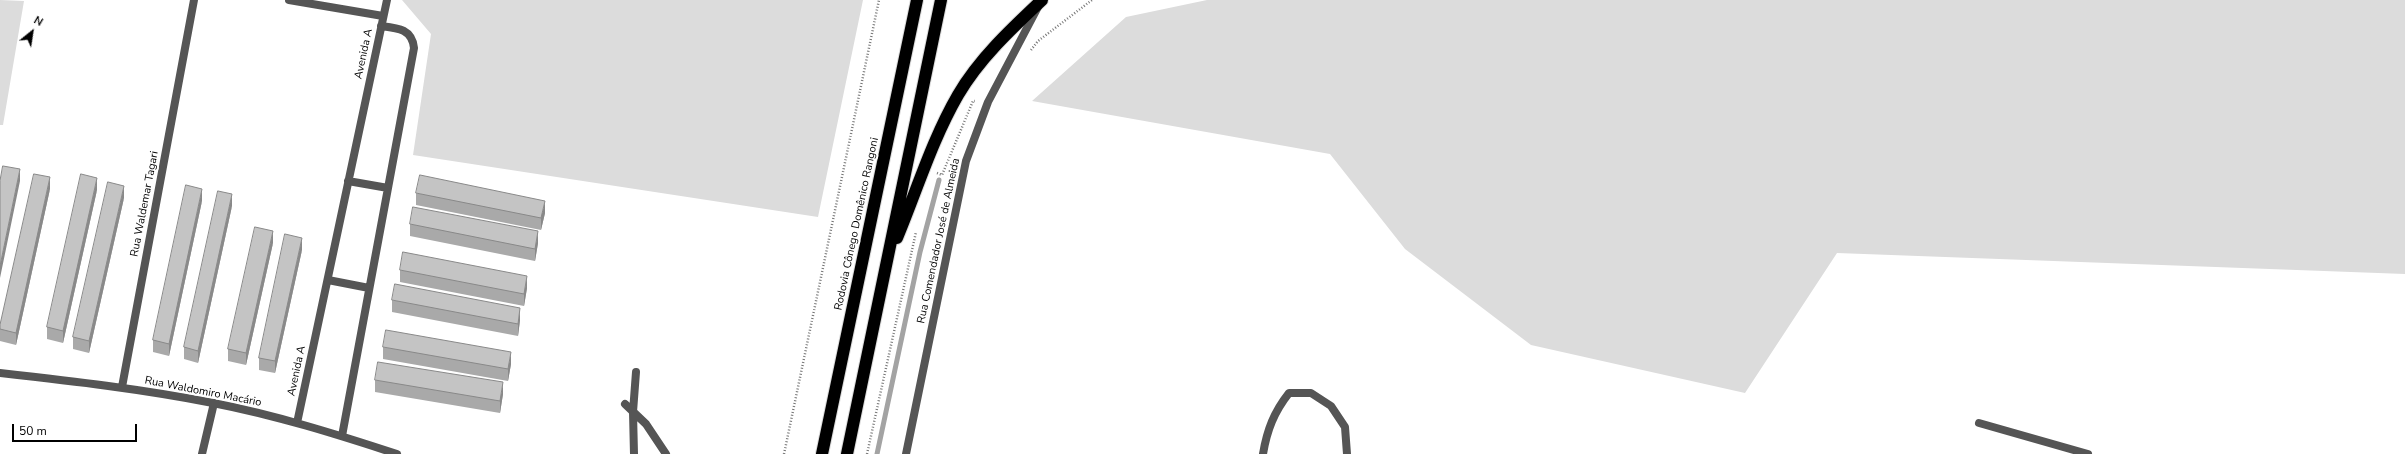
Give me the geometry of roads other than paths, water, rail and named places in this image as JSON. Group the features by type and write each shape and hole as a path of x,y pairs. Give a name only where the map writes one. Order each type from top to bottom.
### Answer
{"highway":[{"name":"Rodovia Cônego Domênico Rangoni","path":"822,454 917,0"},
{"path":"847,454 941,0"},
{"path":"886,263 940,131 958,95 985,57 1042,0"}],"street":[{"name":"Rua Waldemar Tagari","path":"122,387 194,0"},
{"path":"289,0 383,16"},
{"path":"381,26 387,0"},
{"name":"Rua Comendador José de Almeida","path":"906,454 966,161 988,102 1042,0"},
{"name":"Avenida A","path":"297,423 381,26 397,28 407,32 413,39 414,48 342,436"},
{"path":"348,181 388,188"},
{"path":"328,280 369,288"},
{"path":"634,454 633,412 636,372"},
{"name":"Rua Waldomiro Macário","path":"0,373 122,387 214,403 297,423 397,454"},
{"path":"1263,454 1267,432 1289,393 1311,393 1331,406 1345,427 1347,454"},
{"path":"202,454 214,403"},
{"path":"626,404 646,424 666,454"},
{"path":"1978,423 2088,454"}],"waterway":[{"path":"877,454 920,252 939,180"}]}
